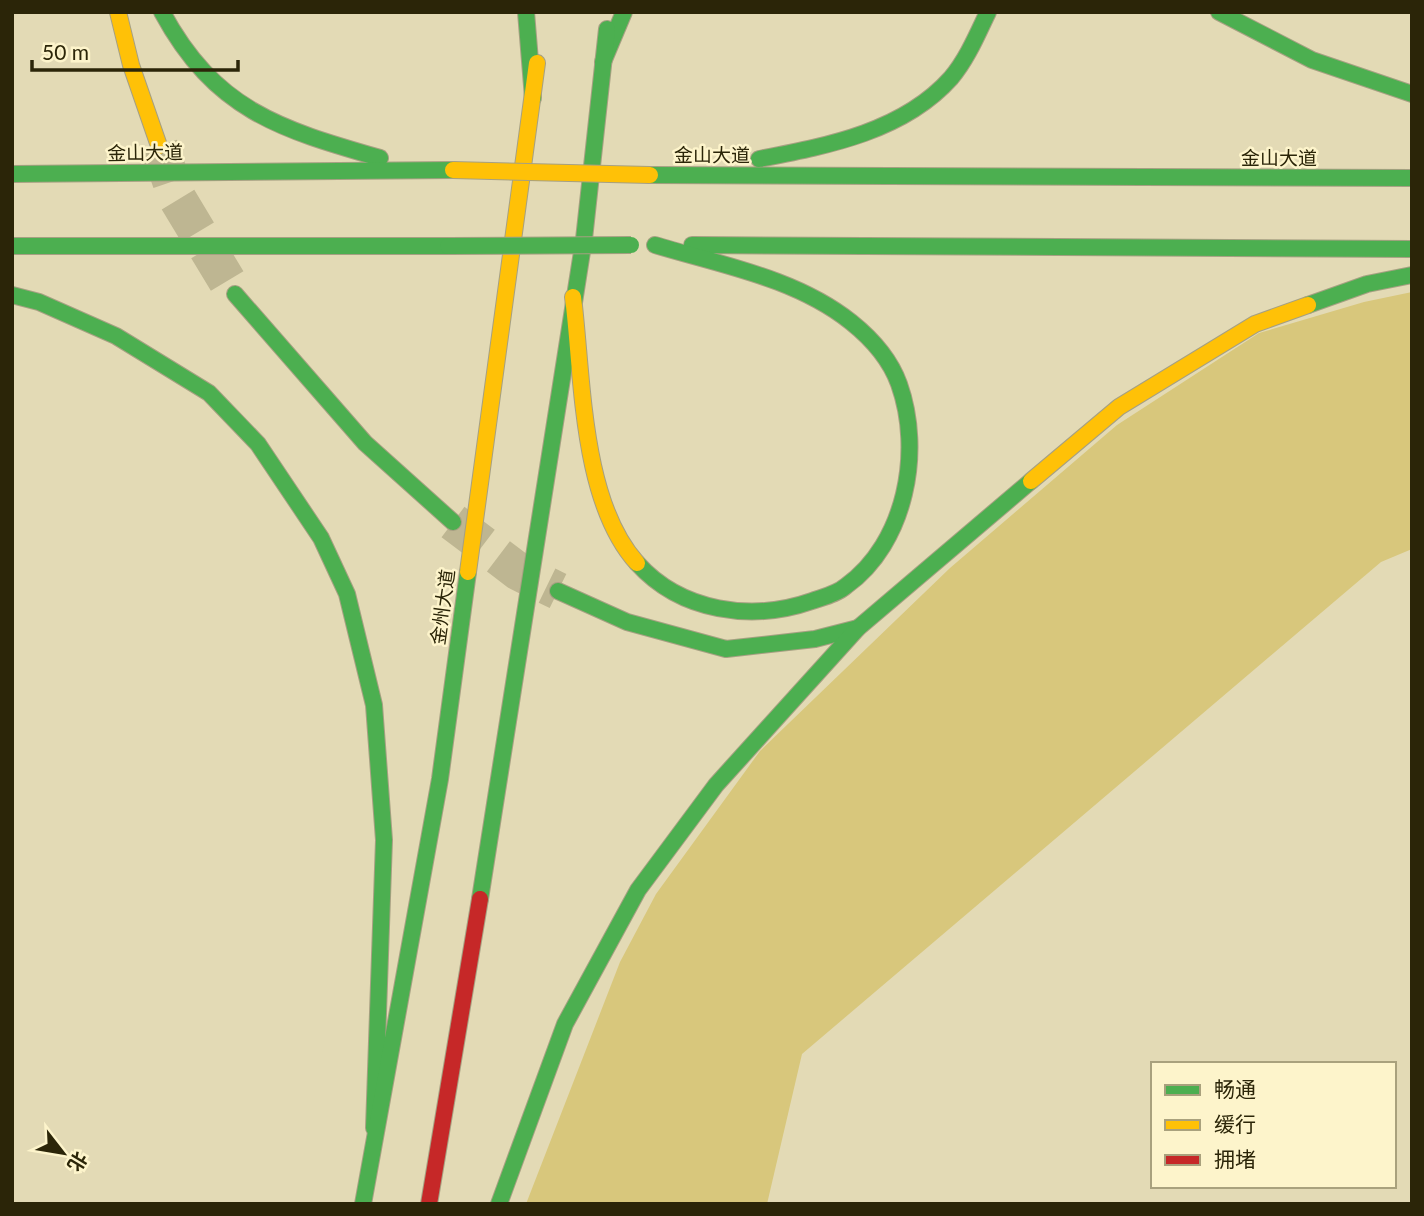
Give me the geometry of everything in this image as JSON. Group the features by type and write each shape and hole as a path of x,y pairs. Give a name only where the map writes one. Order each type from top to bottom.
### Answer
{"main road":[{"path":"118,12 131,65 159,146"},
{"path":"162,12 194,69 234,102 298,134 419,170"},
{"path":"526,12 533,98"},
{"name":"金州大道","path":"363,1204 374,1128 440,779 543,12"},
{"path":"429,1204 505,753 584,239 609,12"},
{"path":"603,62 624,12"},
{"path":"680,176 815,148 886,127 944,86 972,47 988,12"},
{"path":"1219,12 1319,62 1381,86 1412,94"},
{"name":"金山大道","path":"12,174 453,170 680,176 1412,178"},
{"path":"573,297 597,493 628,553 663,585 698,606 744,614 798,608 846,587 879,550 900,507 908,474 909,422 898,382 873,341 829,306 777,284 654,245"},
{"path":"12,246 654,245 1412,249"},
{"path":"499,1204 565,1024 638,890 716,785 858,628 1119,407 1255,324 1367,284 1412,275"},
{"path":"235,294 340,420 409,489 453,522"},
{"path":"12,295 39,302 116,336 209,393 258,444 321,538 347,594 374,705 384,841 374,1128"},
{"path":"558,591 627,622 726,649 815,639 858,628"}],"shaded area":[{"path":"1412,292 1412,549 1381,562 802,1054 767,1204 526,1204 620,962 656,894 760,751 950,568 1117,425 1259,333 1364,302"}],"tunnel":[{"path":"159,146 177,198 235,294"},
{"path":"453,522 519,572 558,591"}],"traffic: fast":[{"path":"162,12 182,45 204,72 228,94 253,111 311,137 380,158"},
{"path":"526,12 533,98"},
{"path":"603,62 624,12"},
{"path":"759,159 837,142 887,124 910,112 932,96 957,71 988,12"},
{"path":"1219,12 1312,60 1412,94"},
{"path":"480,899 584,239 607,29"},
{"path":"12,174 453,170"},
{"path":"650,175 1412,178"},
{"path":"448,246 631,245"},
{"path":"637,563 674,593 718,608 766,611 830,595 842,589 866,568 883,546 904,494 909,466 906,410 899,384 885,358 858,328 829,307 782,284 757,274 655,245"},
{"path":"692,245 1412,249"},
{"path":"12,246 448,246"},
{"path":"1308,305 1367,284 1412,275"},
{"path":"235,294 365,443 453,522"},
{"path":"12,295 39,302 116,336 209,393 258,444 321,538 347,594 374,705 384,840 374,1128"},
{"path":"499,1204 565,1024 638,890 716,785 858,628 1031,481"},
{"path":"363,1204 440,779 468,572"},
{"path":"558,591 627,622 726,649 815,639 858,628"}],"traffic: slow":[{"path":"118,12 131,65 159,146"},
{"path":"468,572 537,63"},
{"path":"453,170 650,175"},
{"path":"573,297 583,400 595,473 605,507 619,537 637,563"},
{"path":"1031,481 1119,407 1255,324 1308,305"}],"traffic: jam":[{"path":"429,1204 480,899"}]}
